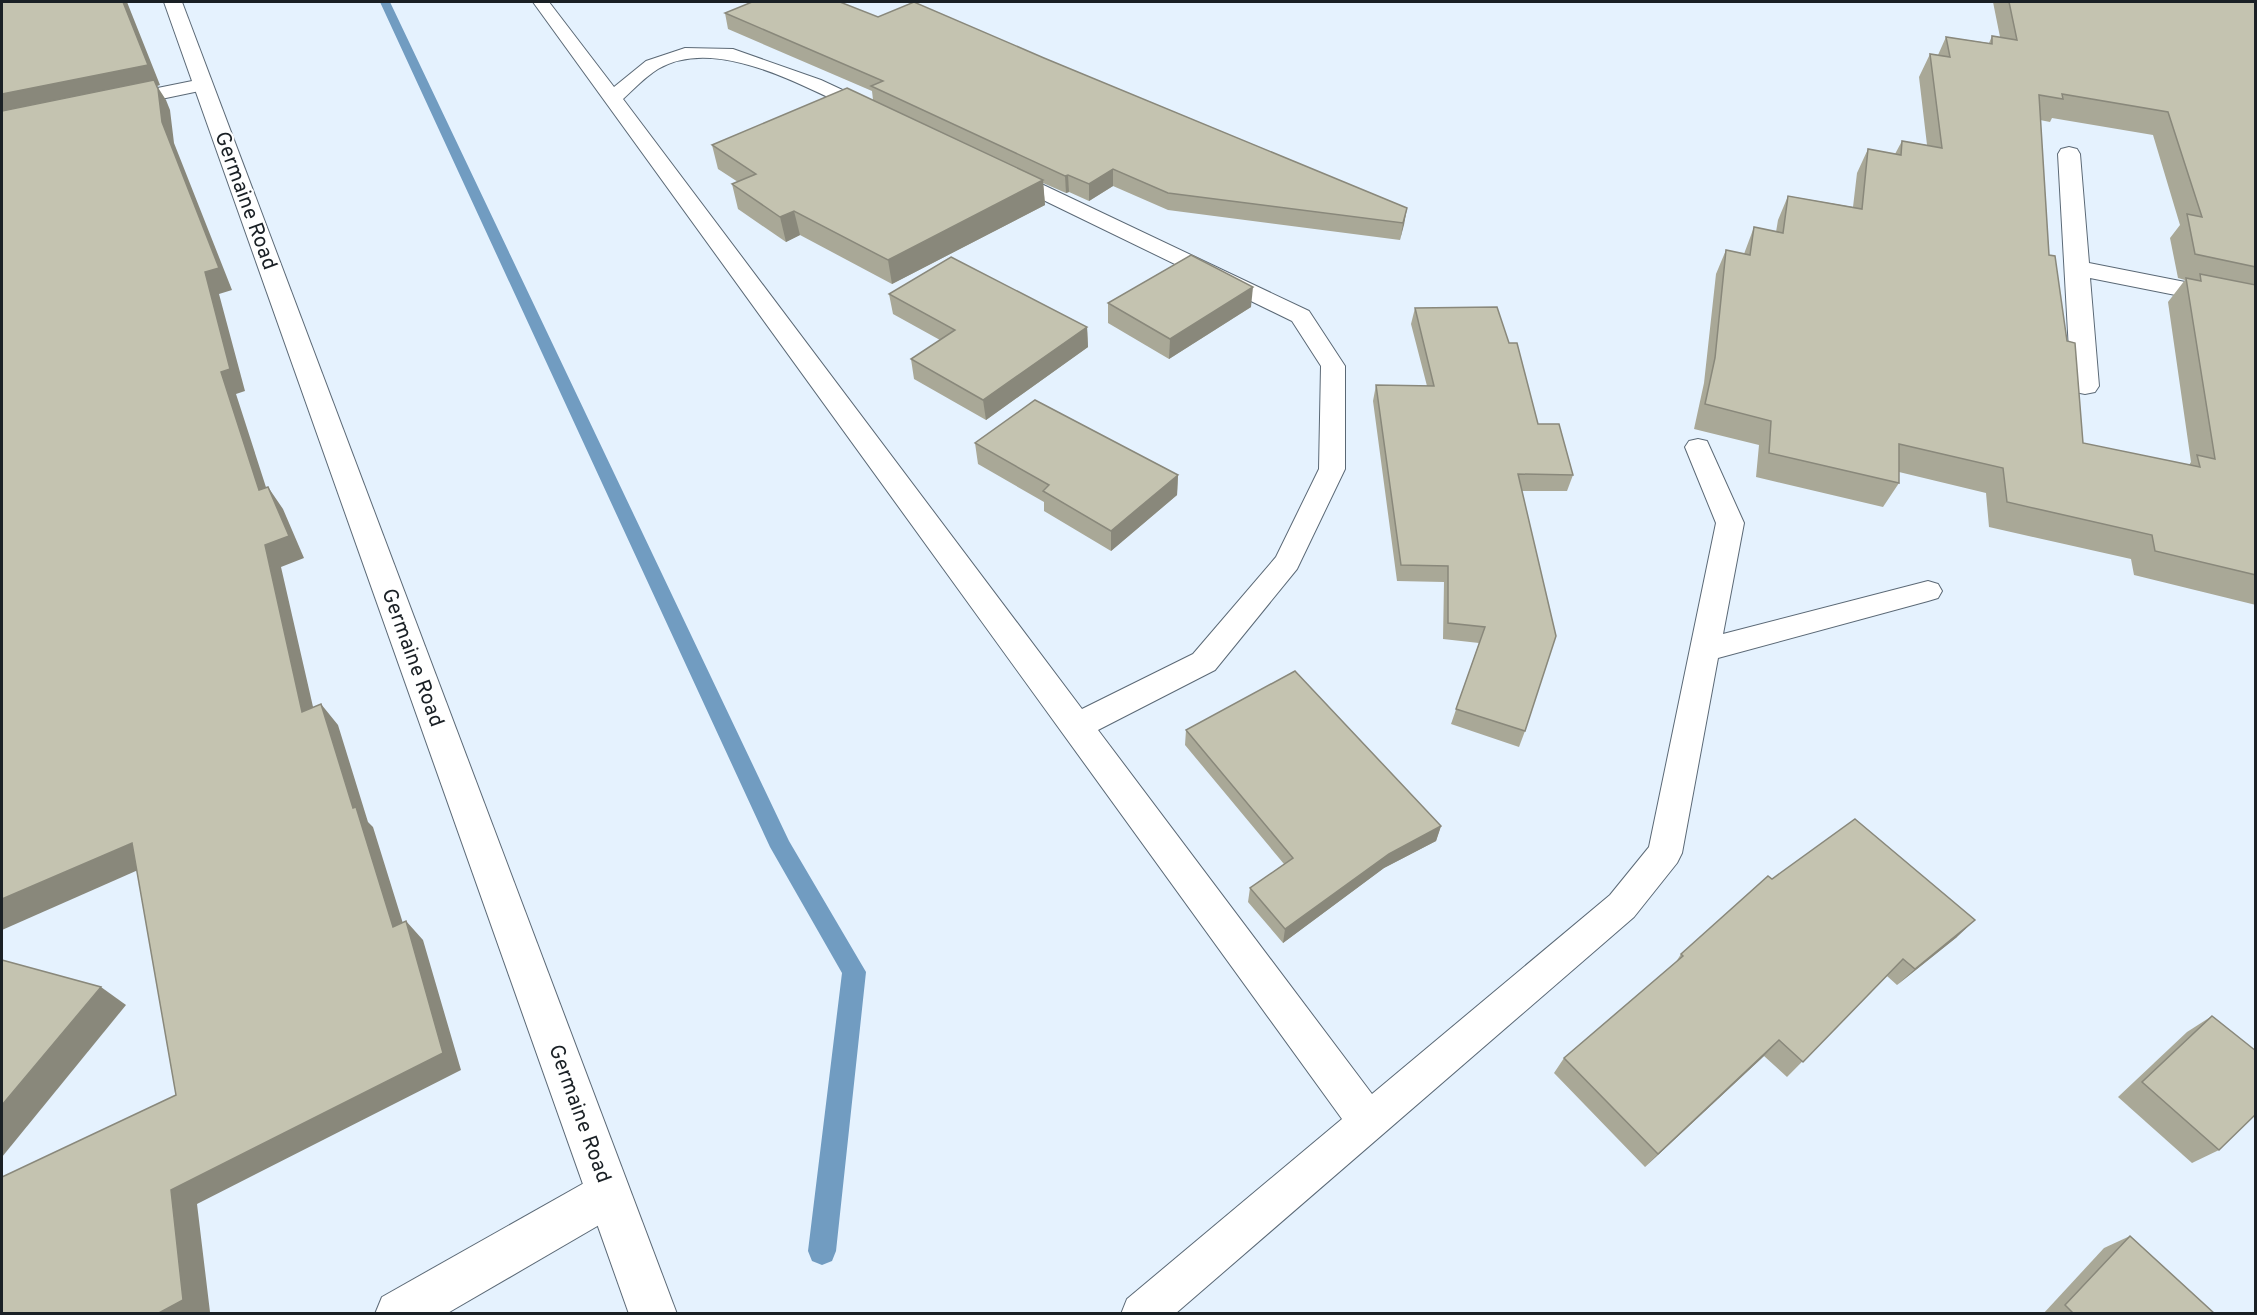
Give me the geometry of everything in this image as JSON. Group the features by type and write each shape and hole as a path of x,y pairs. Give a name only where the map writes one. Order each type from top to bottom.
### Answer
{"street":[{"name":"Germaine Road","path":"173,2 653,1314"},
{"path":"102,106 202,85"},
{"path":"2069,154 2079,268 2085,386"},
{"path":"2079,268 2256,304"},
{"path":"399,1314 609,1194"}],"lane":[{"path":"541,2 1368,1121"},
{"path":"612,98 652,65 691,52 733,54 814,84 890,120"},
{"path":"987,166 1301,316 1333,366 1332,469 1287,562 1204,662 1076,726"},
{"path":"1142,1314 1622,906 1665,854 1679,776 1707,650 1730,523 1698,447"},
{"path":"1707,650 1928,591"}],"building":[{"path":"2,2 123,2 148,65 2,94"},
{"path":"752,2 840,2 878,17 914,2 1407,208 1403,223 1168,193 1113,169 1089,184 1068,175 1065,176 871,86 883,81 725,13"},
{"path":"2009,2 2256,2 2256,267 2195,254 2187,214 2202,217 2168,112 2062,94 2063,99 2039,95 2049,255 2055,256 2067,341 2075,343 2083,443 2200,467 2197,455 2215,459 2186,278 2201,281 2200,274 2256,285 2256,575 2155,551 2152,535 2007,502 2003,468 1899,444 1899,483 1769,453 1771,421 1705,404 1715,358 1726,250 1750,255 1754,227 1783,233 1788,196 1862,209 1868,149 1901,155 1902,141 1942,148 1930,54 1950,57 1946,37 1992,44 1992,36 2017,40"},
{"path":"154,80 158,89 162,122 219,268 205,272 230,369 221,372 259,490 268,487 289,536 265,545 302,712 321,704 393,927 406,921 443,1053 171,1190 183,1300 157,1314 2,1314 2,1177 176,1095 132,843 2,899 2,111"},
{"path":"847,88 1043,180 888,260 794,211 780,217 732,184 756,174 712,145"},
{"path":"1191,255 1253,287 1170,339 1108,303"},
{"path":"951,257 1087,327 983,400 911,359 955,330 889,294"},
{"path":"1497,307 1509,343 1517,343 1538,424 1559,424 1573,475 1518,474 1556,636 1525,731 1456,709 1485,627 1448,623 1448,566 1401,565 1376,385 1434,386 1415,308"},
{"path":"1035,400 1178,475 1111,531 1043,491 1049,485 975,443"},
{"path":"1295,671 1441,826 1389,854 1285,929 1250,888 1293,858 1186,730"},
{"path":"1855,819 1975,920 1915,969 1903,959 1803,1062 1779,1040 1658,1154 1564,1058 1683,956 1681,954 1768,876 1772,879"},
{"path":"2,960 101,987 2,1105"},
{"path":"2212,1016 2256,1051 2256,1114 2219,1150 2142,1082"},
{"path":"2130,1236 2215,1314 2074,1314 2065,1305"}],"waterway":[{"path":"385,2 781,847 854,972 822,1251"}]}
